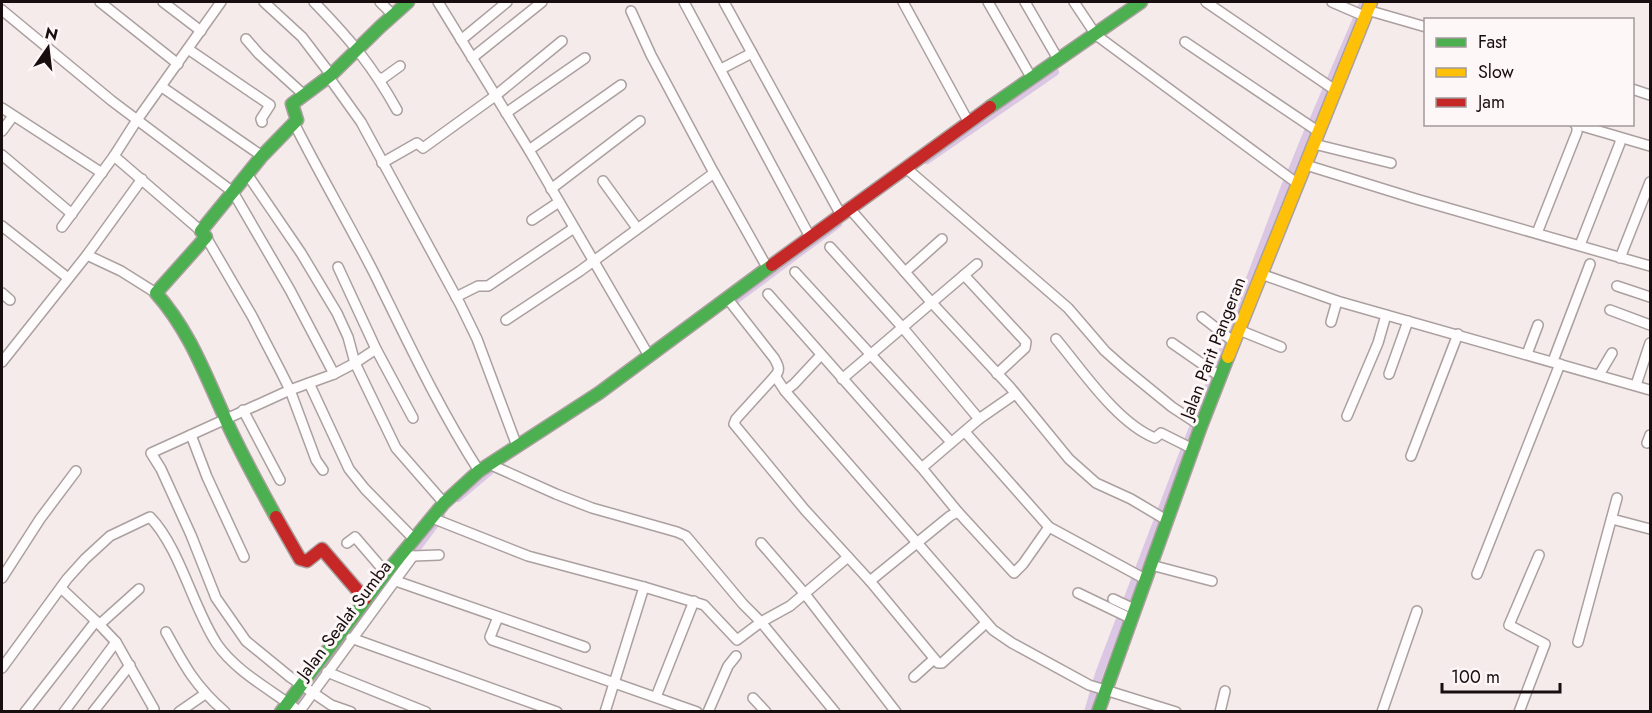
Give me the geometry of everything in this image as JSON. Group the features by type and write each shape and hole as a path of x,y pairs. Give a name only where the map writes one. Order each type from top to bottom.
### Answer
{"street":[{"path":"100,2 178,64"},
{"path":"163,2 201,31"},
{"path":"62,226 102,173 221,2"},
{"path":"264,2 302,37 352,108 477,339 517,446"},
{"path":"314,2 357,48 378,77 396,110"},
{"path":"380,2 393,15"},
{"path":"156,293 204,234 247,174 294,123 297,118 291,106 303,94 330,76 370,35 377,32 408,2"},
{"path":"438,2 529,150 649,356"},
{"path":"461,40 507,2"},
{"path":"472,58 542,2"},
{"path":"684,2 810,237"},
{"path":"724,2 846,212 905,272 1015,394 1069,459 1096,483 1162,517"},
{"path":"903,2 969,123"},
{"path":"988,2 1031,77"},
{"path":"1025,2 1058,59"},
{"path":"1074,2 1095,35 1298,184"},
{"path":"3,665 85,559 110,536 150,517 169,546 217,645 238,666 292,708 351,632 365,599 391,577 411,548 437,520 444,503 484,467 599,393 1031,77 1140,2"},
{"path":"1206,2 1331,87"},
{"path":"1332,2 1424,27"},
{"path":"2,10 137,120 233,192 290,290 334,374"},
{"path":"631,11 651,55 768,269"},
{"name":"Jalan Parit Pangeran","path":"1098,711 1126,609 1151,565 1162,517 1193,449 1221,376 1232,336 1261,274 1306,165 1319,132 1331,87 1364,11"},
{"path":"246,39 303,94"},
{"path":"382,163 417,143 423,148 495,96 562,41"},
{"path":"1185,42 1319,132"},
{"path":"188,49 270,105 261,118 262,122"},
{"path":"721,69 752,53"},
{"path":"506,114 585,58"},
{"path":"378,77 382,79 400,66"},
{"path":"529,150 621,85"},
{"path":"162,87 262,156"},
{"path":"1634,90 1650,95"},
{"path":"2,108 102,173"},
{"path":"2,131 13,116"},
{"path":"551,189 640,121"},
{"path":"294,123 363,251 445,416 484,467 592,508 686,536 835,711"},
{"path":"1537,233 1577,132 1576,126"},
{"path":"1579,126 1650,146"},
{"path":"1580,245 1620,138"},
{"path":"1314,144 1391,164"},
{"path":"2,156 72,214"},
{"path":"114,156 204,234 252,316 290,390 313,452 323,470"},
{"path":"1306,165 1650,266"},
{"path":"906,168 1068,308 1105,351 1123,367 1172,407 1201,426"},
{"path":"506,320 714,173"},
{"path":"247,174 301,253 337,313 356,363 396,448 444,503"},
{"path":"2,362 87,255 142,179"},
{"path":"603,181 637,228"},
{"path":"1620,258 1650,182"},
{"path":"532,220 559,202"},
{"path":"2,226 68,278"},
{"path":"456,297 478,286 488,286 574,228"},
{"path":"905,272 942,239"},
{"path":"830,247 903,328 979,419"},
{"path":"87,255 114,267 156,293 165,302 184,329 201,360 226,420 300,559 307,561 322,549 365,599"},
{"path":"842,379 977,264"},
{"path":"1477,574 1556,363 1590,264"},
{"path":"338,267 376,349 413,418"},
{"path":"795,272 951,442"},
{"path":"1261,274 1337,301 1650,390"},
{"path":"964,275 1026,342 1025,348 997,374"},
{"path":"1617,286 1650,297"},
{"path":"2,293 10,300"},
{"path":"768,294 1014,573 1049,527"},
{"path":"727,298 778,366 775,376 734,424 805,510 870,581 934,660 942,663 986,624"},
{"path":"1331,322 1337,301"},
{"path":"1610,310 1650,325"},
{"path":"1347,416 1378,343 1386,315"},
{"path":"1202,317 1232,336 1281,347"},
{"path":"1389,374 1408,321"},
{"path":"1527,354 1538,325"},
{"path":"1411,456 1458,334"},
{"path":"1056,339 1118,412 1144,434 1155,438 1161,433 1193,449"},
{"path":"1172,343 1221,376"},
{"path":"1636,385 1650,343"},
{"path":"351,711 331,705 284,673 246,641 220,603 169,487 150,453 226,420 243,410 334,374 356,363 376,349"},
{"path":"1599,375 1612,353"},
{"path":"785,392 821,355"},
{"path":"775,376 785,392 986,624 1011,643 1089,685 1176,711"},
{"path":"309,383 349,469 411,548 439,555"},
{"path":"921,467 979,419 1015,394"},
{"path":"243,410 279,480"},
{"path":"965,432 1049,527 1143,578"},
{"path":"191,435 207,477 244,557"},
{"path":"2,578 40,519 76,471"},
{"path":"1578,642 1617,498"},
{"path":"870,581 958,512"},
{"path":"1612,519 1650,529"},
{"path":"437,520 528,556 694,601 709,608 736,640 761,622 785,609 848,557"},
{"path":"347,543 355,537 391,577 585,647"},
{"path":"761,543 805,594 897,711"},
{"path":"1519,711 1545,644 1509,625 1539,555"},
{"path":"1151,565 1212,582"},
{"name":"Jalan Sealat Sumba","path":"307,688 327,672 351,632 391,577"},
{"path":"605,711 644,587"},
{"path":"61,588 116,642 154,711"},
{"path":"25,711 98,622 139,589"},
{"path":"1078,593 1126,609"},
{"path":"656,697 694,601"},
{"path":"1382,711 1417,611"},
{"path":"498,617 490,638 492,640 698,711"},
{"path":"166,632 184,666 205,694 225,711"},
{"path":"351,632 557,711"},
{"path":"64,711 116,642"},
{"path":"708,711 736,656"},
{"path":"914,676 934,660"},
{"path":"93,711 130,665"},
{"path":"327,672 426,711"},
{"path":"1220,711 1225,691"},
{"path":"179,711 205,694"},
{"path":"753,698 766,711"}],"waterway":[{"path":"1312,123 1364,2"},
{"path":"927,160 1055,72"},
{"path":"1291,173 1308,131"},
{"path":"1197,418 1286,184"},
{"path":"737,299 838,224"},
{"path":"1088,712 1099,674 1194,425"},
{"path":"458,498 490,471"},
{"path":"409,559 441,516"},
{"path":"289,712 362,618"}],"traffic: fast":[{"path":"276,517 249,468 187,337 156,293 206,237 201,231 262,156 297,120 292,104 331,75 408,2"},
{"path":"990,107 1141,2"},
{"path":"281,712 386,573 444,503 479,471 599,393 772,265"},
{"path":"1098,712 1228,357"}],"traffic: slow":[{"path":"1228,357 1371,2"}],"traffic: jam":[{"path":"772,265 990,107"},
{"path":"276,517 300,559 307,561 322,549 365,599"}]}
